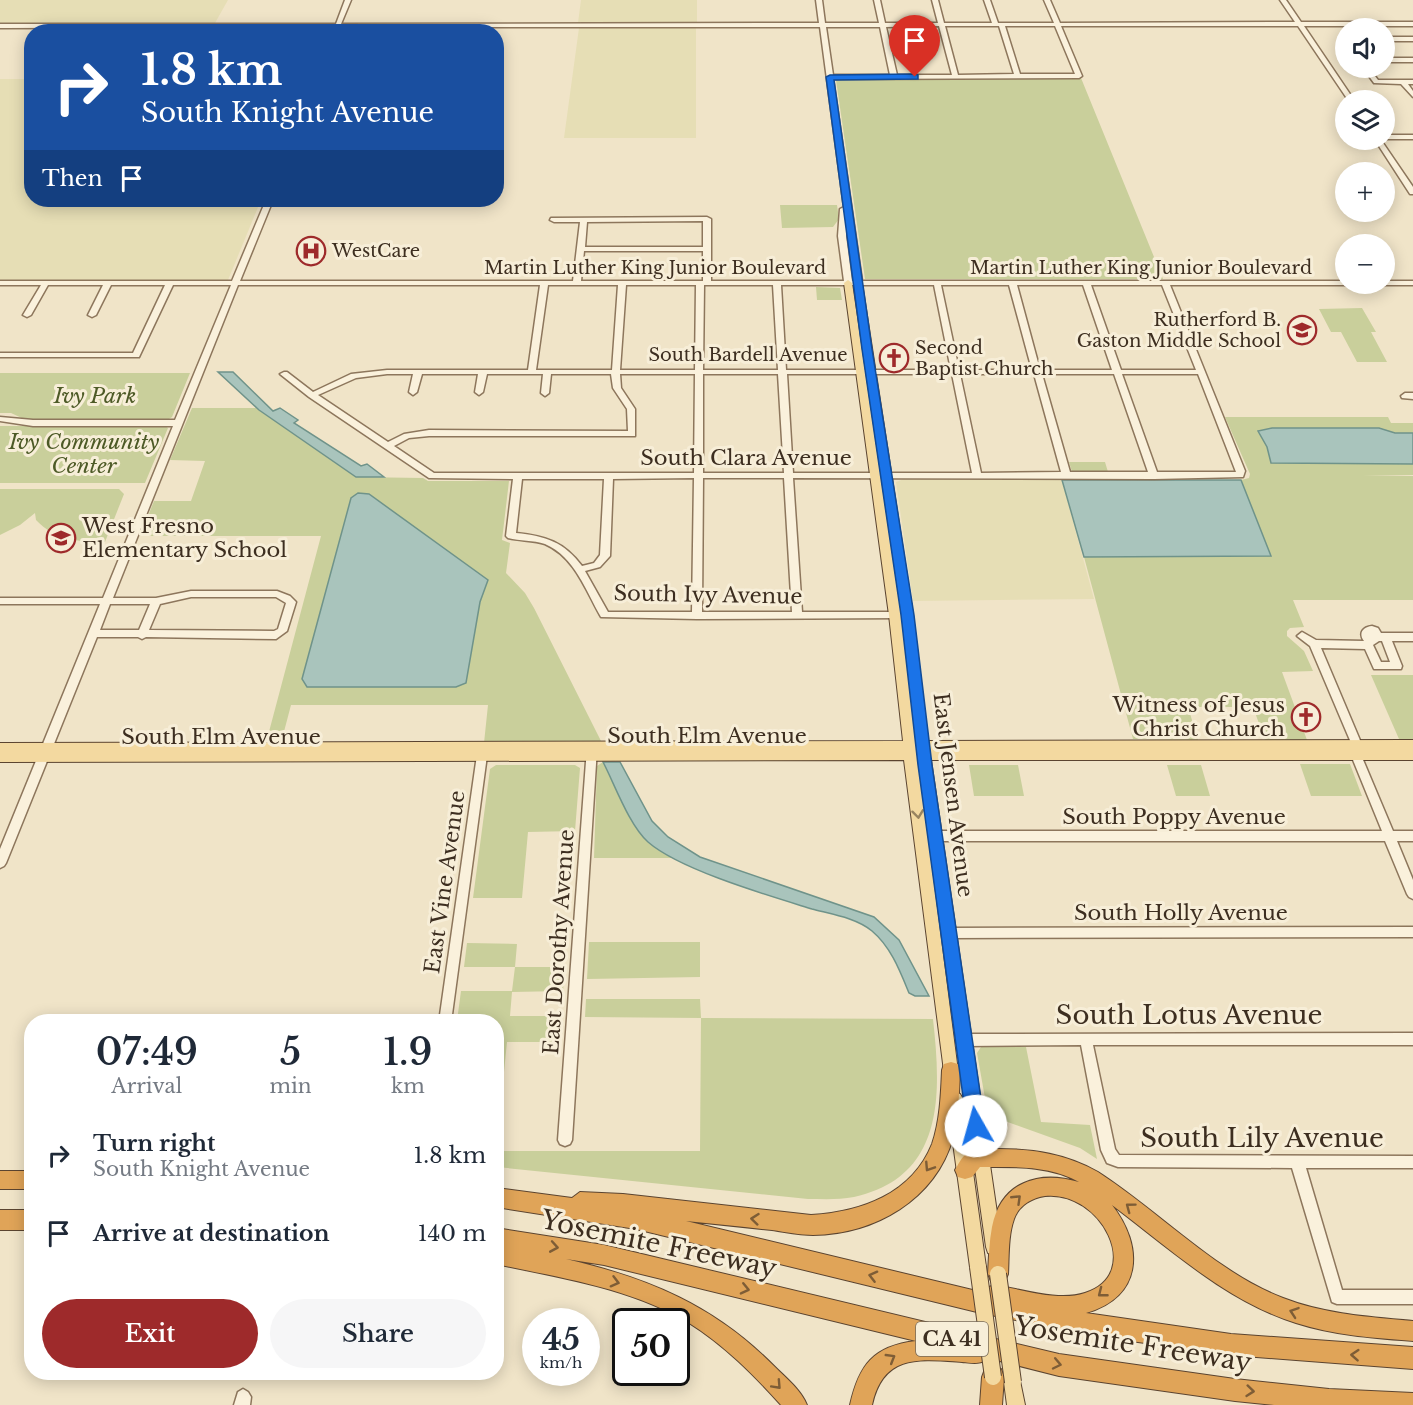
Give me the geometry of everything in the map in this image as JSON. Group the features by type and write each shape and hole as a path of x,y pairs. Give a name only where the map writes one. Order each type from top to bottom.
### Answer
{"highway":[{"path":"504,1197 623,1204 811,1225 846,1222 864,1217 898,1200 911,1189 934,1160 946,1123 951,1070"},
{"path":"973,1164 1048,1161 1076,1171 1259,1298 1286,1310 1316,1319 1351,1326 1413,1331"},
{"path":"0,1180 24,1180"},
{"path":"912,1286 1061,1305 1076,1305 1092,1301 1108,1290 1121,1271 1124,1257 1119,1233 1102,1207 1082,1192 1059,1185 1037,1188 1014,1200 1007,1211 998,1274"},
{"name":"Yosemite Freeway","path":"504,1198 674,1228 1050,1317 1174,1338 1273,1350 1413,1358"},
{"path":"0,1220 24,1220"},
{"name":"Yosemite Freeway","path":"504,1239 604,1256 1029,1357 1147,1379 1329,1400 1413,1404"},
{"path":"504,1256 623,1284 687,1311 719,1331 751,1358 796,1405"},
{"path":"861,1405 865,1388 873,1373 887,1359 898,1353 930,1350 1029,1357"},
{"path":"991,1405 1003,1379"}],"main road":[{"name":"East Jensen Avenue","path":"853,283 895,615 917,751 935,836 965,1040 978,1267 1003,1379 1017,1405"},
{"name":"East Jensen Avenue","path":"865,371 888,476 908,615 927,886 951,1070 998,1274 1003,1379 997,1405"},
{"name":"South Elm Avenue","path":"0,748 45,752 483,752 1356,750 1413,745"},
{"name":"South Elm Avenue","path":"1356,750 1413,755"},
{"name":"South Elm Avenue","path":"0,757 45,752"},
{"path":"927,886 937,897 941,923 949,933"},
{"path":"940,986 949,999 955,1032 965,1040"}],"street":[{"path":"338,24 348,0"},
{"name":"East Jensen Avenue","path":"819,0 845,190 853,283"},
{"path":"877,0 894,77"},
{"path":"935,0 956,77"},
{"path":"987,0 1018,77"},
{"path":"830,77 1079,76 1047,0"},
{"path":"1283,0 1344,90"},
{"path":"504,27 1413,24"},
{"path":"0,26 24,26"},
{"path":"1395,39 1413,39"},
{"path":"1395,60 1413,60"},
{"path":"1373,78 1376,82 1413,82"},
{"path":"1403,82 1413,95"},
{"path":"1395,137 1413,137"},
{"path":"1385,150 1413,192"},
{"path":"0,863 266,207"},
{"path":"554,220 707,219 700,371 697,616"},
{"path":"578,283 584,220"},
{"path":"581,249 707,249"},
{"name":"Martin Luther King Junior Boulevard","path":"0,283 1335,283"},
{"path":"27,315 46,283"},
{"path":"92,315 108,283"},
{"path":"0,355 136,355 170,283"},
{"path":"532,372 544,283"},
{"path":"285,374 388,446 407,436 429,433 632,434 631,409 617,387 622,283"},
{"path":"777,283 797,614"},
{"path":"937,283 977,475"},
{"path":"1012,283 1065,475"},
{"path":"1086,283 1154,476"},
{"path":"1165,283 1201,372"},
{"path":"1395,283 1413,283"},
{"path":"545,393 548,371"},
{"name":"South Bardell Avenue","path":"312,395 354,376 375,372 1201,372"},
{"path":"413,392 418,372"},
{"path":"479,392 483,372"},
{"name":"South Clara Avenue","path":"388,446 432,476 1240,475 1201,372"},
{"path":"3,419 33,423 177,423"},
{"name":"South Ivy Avenue","path":"519,476 511,536 531,537 554,543 567,551 605,615 908,615"},
{"path":"579,570 597,565 604,556 609,476"},
{"path":"0,601 156,601 191,594 277,594 291,602 282,631 276,635 93,633"},
{"path":"142,635 156,601"},
{"path":"1302,636 1314,644 1413,894"},
{"path":"1314,644 1413,637"},
{"name":"East Dorothy Avenue","path":"565,1140 592,751"},
{"name":"East Vine Avenue","path":"446,1014 483,752"},
{"name":"South Poppy Avenue","path":"935,836 1413,836"},
{"name":"South Holly Avenue","path":"949,933 1413,932"},
{"name":"South Lotus Avenue","path":"965,1040 1413,1040"},
{"name":"South Lily Avenue","path":"1086,1040 1105,1140 1112,1158 1127,1162 1413,1161"},
{"path":"1297,1161 1337,1297 1413,1297"}],"shaded area":[{"path":"0,0 228,0 215,23 0,24"},
{"path":"581,0 697,0 697,23 578,23"},
{"path":"579,28 696,28 696,138 564,138"},
{"path":"0,79 24,79 24,207 258,207 228,280 0,280"},
{"path":"1061,477 1094,599 913,601 896,482 904,479"}],"green space":[{"path":"840,78 1081,78 1163,279 865,279 836,80"},
{"path":"780,205 837,205 839,219 833,227 782,228"},
{"path":"816,287 840,288 842,300 817,300"},
{"path":"1362,308 1376,332 1371,332 1387,362 1357,362 1341,332 1331,332 1319,309"},
{"name":"Ivy Park","path":"0,373 190,373 172,417 169,419 24,419 11,413 0,413"},
{"path":"192,408 256,408 356,477 423,478 428,481 509,481 502,540 510,543 506,573 525,593 534,608 601,741 484,743 488,705 291,705 281,743 266,743 321,536 140,536 154,501 191,501 205,461 170,460"},
{"path":"1225,417 1388,417 1391,423 1413,423 1413,475 1363,475 1413,476 1413,600 1293,600 1304,627 1290,628 1287,636 1304,651 1313,671 1282,672 1307,740 1265,740 1253,707 1188,707 1198,740 1133,739 1084,557 1271,556 1241,480 1249,478 1250,474"},
{"name":"Ivy Community Center","path":"0,426 165,426 168,428 145,483 0,483"},
{"path":"1069,462 1105,462 1108,472 1072,472"},
{"path":"0,489 119,489 124,494 105,542 95,542 59,536 43,527 36,520 35,513 20,525 0,535"},
{"path":"1371,675 1413,675 1413,739 1399,739"},
{"path":"603,762 636,826 649,843 675,858 594,858 597,766"},
{"path":"1300,764 1350,764 1362,796 1311,796"},
{"path":"496,765 575,765 580,768 575,831 528,832 522,898 473,898 490,769"},
{"path":"969,765 1018,765 1024,796 974,796"},
{"path":"1167,765 1201,765 1210,796 1176,796"},
{"path":"589,942 700,942 700,977 587,979"},
{"path":"467,943 517,944 515,967 464,967"},
{"path":"515,967 565,967 563,991 512,992 510,1016 562,1016 560,1042 507,1042 504,1072 504,1014 458,1014 461,991 512,991"},
{"path":"586,999 700,999 701,1018 585,1017"},
{"path":"701,1018 933,1019 937,1075 936,1102 931,1128 922,1151 906,1171 884,1187 854,1197 808,1199 504,1168 504,1151 700,1151"},
{"path":"981,1047 1026,1047 1041,1122 1090,1125 1097,1159 1080,1148 988,1115 977,1053"}],"water":[{"path":"218,372 233,372 273,411 280,408 298,420 294,423 361,466 367,464 384,477 356,477 259,410"},
{"path":"1272,428 1379,428 1395,433 1413,433 1413,464 1271,463 1267,447 1258,431"},
{"path":"1062,480 1241,480 1271,556 1084,557"},
{"path":"358,493 369,494 488,580 480,602 466,683 456,687 307,687 302,679 351,498"},
{"path":"603,762 620,762 652,821 668,837 700,857 874,917 899,940 929,996 915,996 909,993 890,952 879,937 866,927 851,920 726,881 681,862 648,842 635,826"}],"place":[{"name":"WestCare","path":"311,251"},
{"name":"Rutherford B. Gaston Middle School","path":"1302,330"},
{"name":"Second Baptist Church","path":"894,358"},
{"name":"West Fresno Elementary School","path":"61,538"},
{"name":"Witness of Jesus Christ Church","path":"1306,717"}],"route":[{"path":"915,77 830,77 867,349 908,615 925,765 976,1126"}]}
